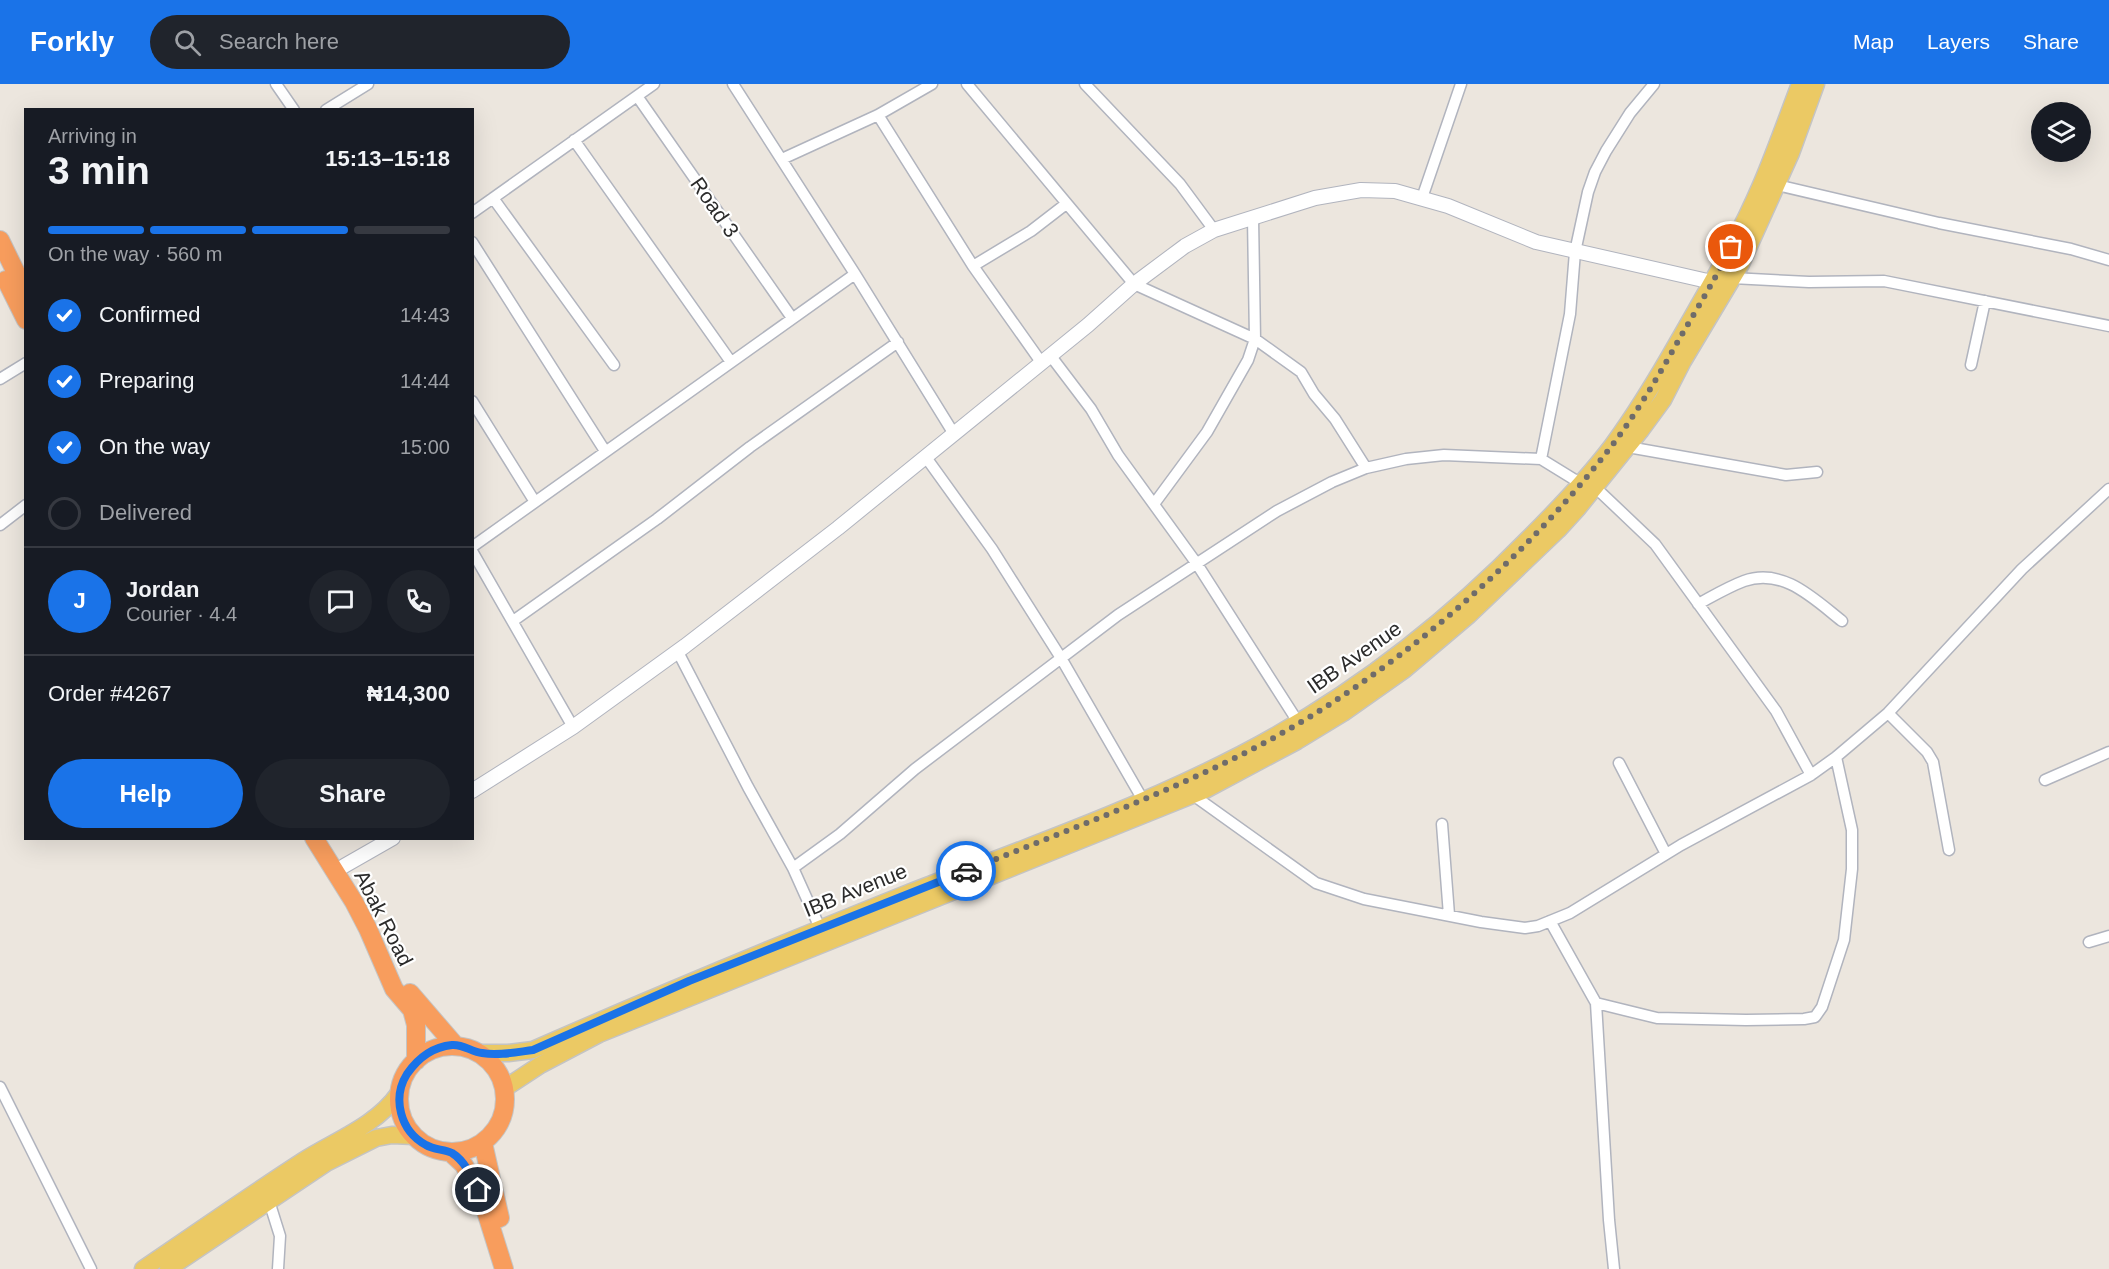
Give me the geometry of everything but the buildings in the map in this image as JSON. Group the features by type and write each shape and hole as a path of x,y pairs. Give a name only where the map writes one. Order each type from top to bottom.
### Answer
{"highway":[{"path":"0,240 24,288"},
{"path":"0,268 24,316"},
{"name":"Abak Road","path":"315,840 354,902 399,987"},
{"name":"Abak Road","path":"327,840 380,928 399,987"},
{"path":"399,987 453,1044 482,1053 497,1069 505,1088 504,1110 497,1128 483,1143 467,1150 450,1152 437,1150 414,1136 402,1116 399,1093 404,1079 416,1061 437,1048 453,1044"},
{"path":"399,987 412,1010 416,1025 416,1061"},
{"path":"483,1143 494,1197 515,1269"},
{"path":"450,1152 464,1165 483,1202 504,1269"}],"main road":[{"name":"IBB Avenue","path":"482,1053 533,1050 689,981 1112,814 1240,755 1374,674 1473,594 1541,526 1587,485 1642,404 1712,282 1760,187 1800,84"},
{"path":"505,1088 540,1065 599,1034 1193,795 1281,751 1343,713 1404,670 1460,623 1558,530 1587,485 1628,447 1663,400 1732,278 1777,185 1816,84"},
{"path":"143,1269 287,1180 380,1114 390,1106 399,1093"},
{"path":"168,1269 269,1200 287,1180 376,1138 392,1135 414,1136"}],"street":[{"path":"276,84 293,108"},
{"path":"329,108 368,84"},
{"path":"474,212 654,84"},
{"path":"733,84 954,434"},
{"path":"782,159 878,115 932,84"},
{"path":"967,84 1134,285 1255,339 1301,372 1335,419 1366,468"},
{"path":"1085,84 1180,184 1214,231"},
{"path":"1422,198 1461,84"},
{"path":"1541,459 1570,314 1575,252 1588,192 1595,172 1630,113 1654,84"},
{"name":"Road 3","path":"637,96 792,318"},
{"path":"878,115 973,266 1046,359 1091,409 1119,456 1197,564 1298,722"},
{"path":"574,140 731,362"},
{"path":"1777,185 2071,249 2109,260"},
{"path":"474,787 573,727 678,652 838,528 1134,285 1185,246 1214,231 1315,198 1361,190 1395,190 1448,206 1536,242 1712,282"},
{"path":"493,198 614,365"},
{"path":"973,266 1030,231 1066,204"},
{"path":"1154,504 1207,432 1248,360 1255,339 1253,218"},
{"path":"474,245 605,451"},
{"path":"474,548 605,451 855,274"},
{"path":"1732,278 1809,282 1884,281 2109,326"},
{"path":"1971,365 1985,301"},
{"path":"513,621 657,519 750,447 898,342"},
{"path":"0,379 24,364"},
{"path":"474,404 535,502"},
{"path":"1628,447 1657,450 1786,475 1817,471"},
{"path":"793,868 840,834 915,769 1118,615 1277,511 1332,482 1366,468 1406,459 1444,455 1541,459 1587,485 1655,544 1776,711 1811,775"},
{"path":"926,456 992,549 1061,658 1143,800"},
{"path":"1193,795 1316,883 1364,899 1525,928 1538,926 1570,913 1666,854 1811,775 1836,758 1888,713 2022,569 2109,489"},
{"path":"0,525 24,507"},
{"path":"474,553 573,727"},
{"path":"1698,604 1745,580 1780,579 1800,588 1842,621"},
{"path":"678,652 793,868 820,928"},
{"path":"1888,713 1927,752 1933,762 1950,850"},
{"path":"2045,780 2109,752"},
{"path":"1596,1003 1657,1018 1746,1020 1815,1017 1822,1007 1844,940 1852,869 1852,830 1836,758"},
{"path":"1619,763 1666,854"},
{"path":"1442,824 1449,915"},
{"path":"345,866 390,840"},
{"path":"1550,921 1596,1003 1614,1269"},
{"path":"2089,942 2109,936"},
{"path":"0,1087 91,1269"},
{"path":"269,1200 280,1236 278,1269"}],"way so far":[{"path":"966,871 1112,814 1240,755 1340,697 1418,640 1473,594 1505,563 1548,519 1610,448 1642,404 1731,247"}],"route":[{"path":"478,1190 464,1165 450,1152 437,1150 424,1144 406,1126 402,1116 399,1093 404,1079 416,1061 424,1055 437,1048 453,1044 482,1053 533,1050 689,981 966,871"}]}
